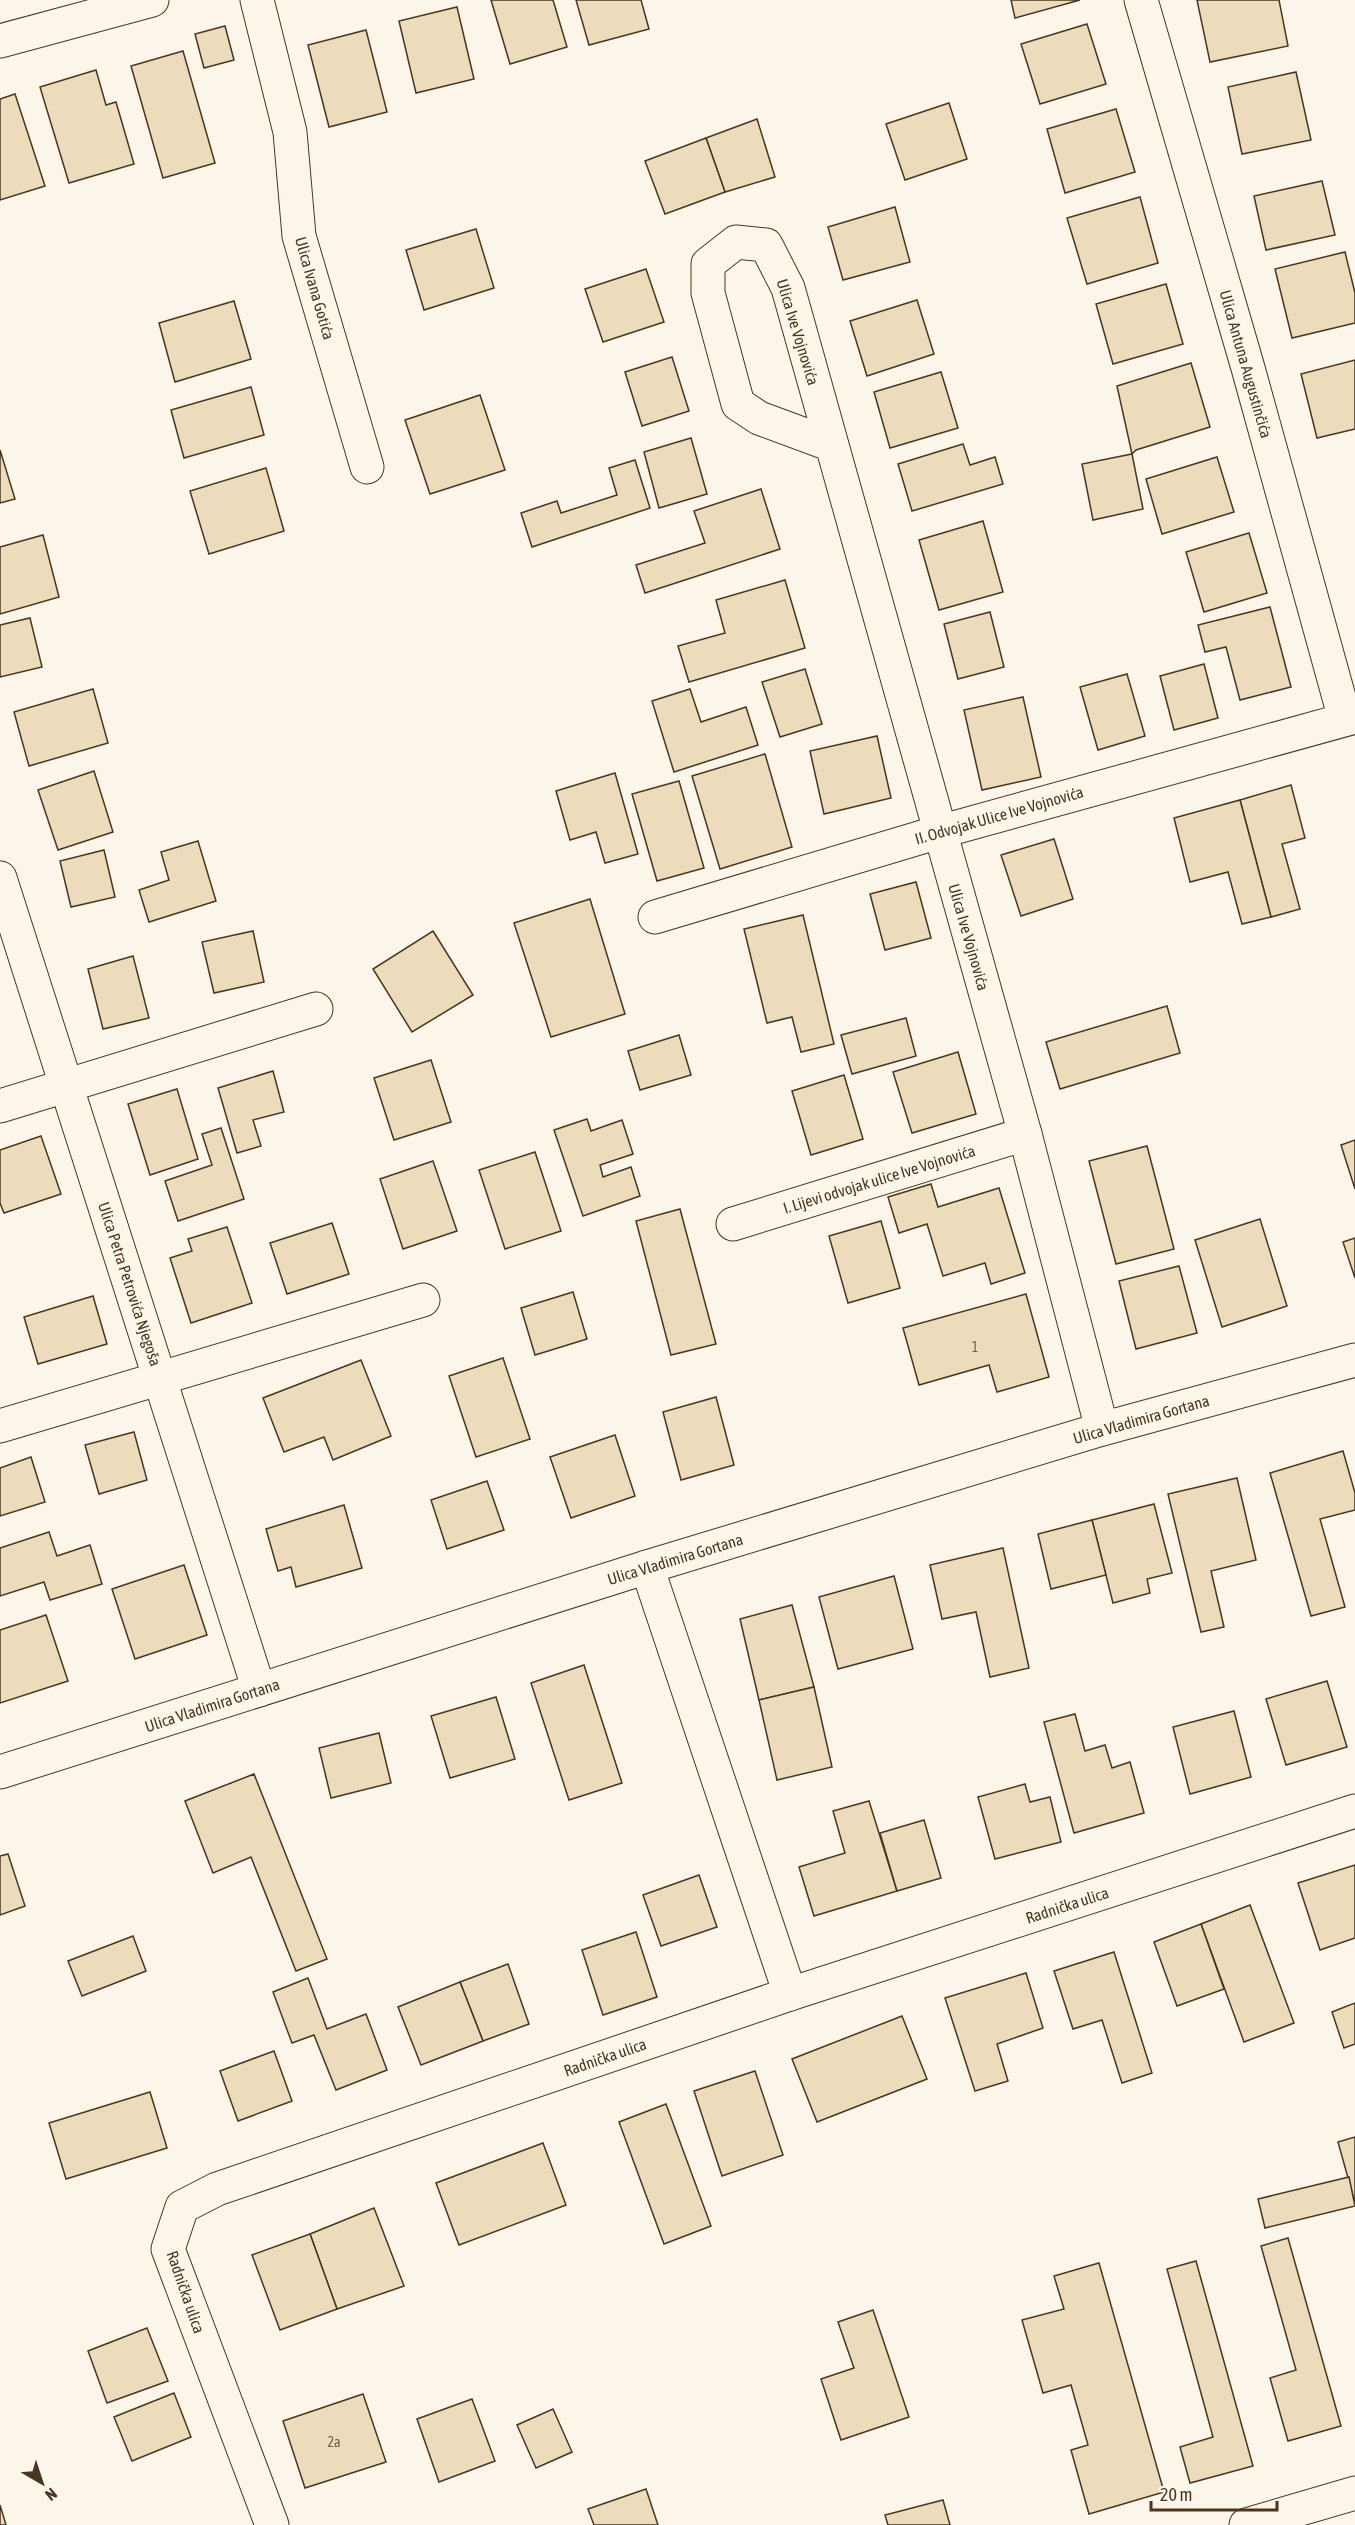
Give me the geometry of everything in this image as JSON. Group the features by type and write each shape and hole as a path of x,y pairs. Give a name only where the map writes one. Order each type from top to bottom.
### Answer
{"street":[{"path":"0,41 152,0"},
{"name":"Ulica Ivana Gotića","path":"257,0 290,132 299,236 368,467"},
{"name":"Ulica Antuna Augustinčića","path":"1141,0 1350,718"},
{"name":"Ulica Ive Vojnovića","path":"832,446 759,418 738,404 708,293 708,264 736,242 766,245 788,288 866,560 939,832 1024,1134 1102,1429"},
{"name":"II. Odvojak Ulice Ive Vojnovića","path":"655,916 939,832 1350,718"},
{"name":"Ulica Petra Petrovića Njegoša","path":"0,878 259,1690"},
{"path":"0,1106 316,1009"},
{"name":"I. Lijevi odvojak ulice Ive Vojnovića","path":"734,1224 1024,1134"},
{"path":"0,1426 423,1300"},
{"name":"Ulica Vladimira Gortana","path":"0,1772 647,1567 1102,1429 1355,1360"},
{"path":"647,1567 790,1994"},
{"name":"Radnička ulica","path":"272,2525 168,2249 182,2207 217,2189 790,1994 1355,1811"},
{"path":"1246,2525 1355,2493"}],"building":[{"path":"491,0 553,0 567,47 510,64"},
{"path":"576,0 641,0 649,29 589,45"},
{"path":"1011,0 1080,0 1015,18"},
{"path":"1197,0 1279,0 1288,46 1210,62"},
{"path":"457,7 474,79 416,93 399,21"},
{"path":"1087,24 1106,84 1040,104 1021,44"},
{"path":"225,26 234,60 204,68 195,34"},
{"path":"366,30 387,112 329,127 308,45"},
{"path":"183,51 215,163 163,178 131,66"},
{"path":"96,70 106,105 116,102 134,164 69,183 40,87"},
{"path":"1296,72 1311,140 1242,154 1228,87"},
{"path":"15,94 45,186 0,200 0,99"},
{"path":"949,103 967,159 905,180 886,124"},
{"path":"1116,109 1135,172 1065,193 1047,129"},
{"path":"757,119 775,177 725,192 706,138"},
{"path":"706,138 725,192 665,214 645,161"},
{"path":"1322,181 1335,235 1266,250 1254,196"},
{"path":"1140,197 1158,263 1087,284 1067,218"},
{"path":"895,207 910,262 843,280 828,227"},
{"path":"476,229 494,288 424,310 406,250"},
{"path":"1345,252 1355,293 1355,323 1292,338 1275,269"},
{"path":"646,269 664,322 603,342 585,289"},
{"path":"1166,284 1183,344 1113,364 1096,304"},
{"path":"917,300 934,354 867,376 850,321"},
{"path":"234,301 251,359 175,382 159,323"},
{"path":"672,357 689,411 642,426 625,372"},
{"path":"1355,360 1355,429 1317,438 1301,374"},
{"path":"1191,363 1210,427 1136,450 1132,454 1117,386"},
{"path":"941,372 958,428 890,448 874,392"},
{"path":"251,387 264,435 184,458 171,410"},
{"path":"480,395 505,470 430,494 405,420"},
{"path":"691,438 707,494 659,508 644,452"},
{"path":"963,444 970,465 995,457 1003,484 912,511 898,464"},
{"path":"0,450 15,499 0,503"},
{"path":"1132,454 1143,509 1093,520 1082,464"},
{"path":"1217,457 1234,512 1162,534 1146,479"},
{"path":"635,460 650,508 532,547 521,513 557,501 561,513 617,495 609,468"},
{"path":"266,468 284,531 209,554 190,491"},
{"path":"761,489 780,549 645,593 636,565 705,543 694,511"},
{"path":"983,521 1003,592 939,610 919,540"},
{"path":"1249,533 1267,593 1204,612 1186,552"},
{"path":"43,535 59,597 0,614 0,547"},
{"path":"785,580 805,648 689,682 678,646 725,633 716,600"},
{"path":"1270,607 1291,687 1240,700 1226,647 1205,652 1198,625"},
{"path":"990,612 1004,667 958,679 944,624"},
{"path":"30,618 42,667 0,677 0,625"},
{"path":"1204,664 1218,718 1174,730 1160,676"},
{"path":"805,669 822,724 780,737 762,682"},
{"path":"1127,674 1145,736 1098,750 1080,687"},
{"path":"93,689 108,743 29,766 14,712"},
{"path":"690,689 701,722 746,707 758,745 674,772 652,701"},
{"path":"1023,697 1041,777 982,790 964,710"},
{"path":"877,736 891,798 824,814 810,751"},
{"path":"765,754 792,847 720,869 692,776"},
{"path":"94,771 113,832 58,850 38,790"},
{"path":"615,773 638,854 605,863 596,832 570,840 556,791"},
{"path":"679,781 704,868 657,881 632,794"},
{"path":"1291,785 1305,838 1282,844 1300,909 1271,917 1240,800"},
{"path":"1240,800 1271,917 1242,924 1228,872 1190,882 1174,818"},
{"path":"1054,839 1073,899 1021,916 1001,855"},
{"path":"198,841 216,901 149,922 139,890 169,880 161,852"},
{"path":"104,850 115,897 71,907 60,861"},
{"path":"916,882 931,938 885,950 870,894"},
{"path":"590,899 625,1014 551,1037 514,923"},
{"path":"803,915 834,1044 801,1052 792,1017 767,1023 744,929"},
{"path":"253,931 264,982 214,993 202,942"},
{"path":"433,931 473,995 412,1032 373,969"},
{"path":"133,956 149,1018 103,1029 88,969"},
{"path":"1167,1006 1180,1053 1060,1089 1046,1042"},
{"path":"906,1018 916,1056 852,1074 841,1035"},
{"path":"679,1035 691,1075 640,1090 628,1051"},
{"path":"958,1052 976,1114 912,1133 893,1072"},
{"path":"431,1060 451,1122 394,1140 374,1078"},
{"path":"273,1071 284,1112 253,1120 261,1146 237,1153 218,1088"},
{"path":"844,1075 863,1139 811,1155 792,1091"},
{"path":"177,1089 198,1159 150,1175 128,1104"},
{"path":"587,1119 591,1131 622,1120 633,1154 600,1165 603,1177 631,1167 640,1196 583,1216 554,1130"},
{"path":"221,1128 244,1199 178,1221 165,1181 212,1165 202,1134"},
{"path":"41,1136 61,1194 4,1213 0,1203 0,1150"},
{"path":"1355,1140 1355,1189 1341,1145"},
{"path":"1147,1146 1174,1249 1116,1264 1089,1161"},
{"path":"535,1152 561,1231 505,1249 479,1170"},
{"path":"433,1161 457,1231 403,1249 380,1179"},
{"path":"931,1184 938,1207 999,1188 1025,1273 991,1284 985,1263 943,1276 927,1224 899,1233 888,1197"},
{"path":"680,1209 716,1344 671,1355 636,1221"},
{"path":"1260,1219 1287,1306 1222,1327 1195,1240"},
{"path":"881,1221 900,1288 848,1303 829,1236"},
{"path":"332,1223 349,1274 287,1294 270,1243"},
{"path":"227,1227 252,1303 191,1323 170,1258 192,1251 188,1239"},
{"path":"1355,1238 1355,1278 1343,1242"},
{"path":"1179,1266 1197,1333 1136,1349 1119,1281"},
{"path":"573,1292 587,1339 535,1355 521,1308"},
{"path":"1026,1294 1049,1377 997,1392 989,1365 919,1385 903,1328"},
{"path":"93,1296 107,1344 38,1364 24,1317"},
{"path":"503,1358 530,1439 476,1457 449,1376"},
{"path":"361,1360 391,1436 333,1460 324,1437 284,1452 263,1398"},
{"path":"716,1397 734,1465 681,1480 663,1412"},
{"path":"134,1432 147,1480 99,1494 85,1445"},
{"path":"615,1435 635,1496 571,1518 550,1457"},
{"path":"1343,1451 1355,1493 1355,1510 1320,1519 1345,1607 1311,1616 1270,1473"},
{"path":"31,1457 45,1502 0,1516 0,1468"},
{"path":"1237,1478 1256,1560 1211,1571 1224,1627 1201,1632 1168,1494"},
{"path":"487,1481 504,1530 447,1549 431,1500"},
{"path":"1154,1504 1172,1573 1147,1579 1150,1593 1113,1603 1092,1520"},
{"path":"344,1505 362,1568 296,1587 291,1567 278,1571 266,1529"},
{"path":"1092,1520 1106,1575 1051,1589 1038,1534"},
{"path":"49,1532 57,1556 90,1545 102,1584 50,1600 44,1582 0,1596 0,1548"},
{"path":"1003,1548 1029,1668 990,1677 976,1612 942,1619 930,1565"},
{"path":"184,1565 207,1635 135,1659 112,1589"},
{"path":"894,1576 913,1649 838,1669 819,1597"},
{"path":"792,1605 814,1687 759,1700 740,1619"},
{"path":"46,1615 68,1681 0,1703 0,1630"},
{"path":"584,1665 622,1783 569,1800 531,1683"},
{"path":"1327,1681 1347,1747 1286,1765 1266,1699"},
{"path":"814,1687 832,1767 777,1780 759,1700"},
{"path":"496,1697 515,1759 450,1778 431,1716"},
{"path":"1234,1711 1251,1777 1190,1794 1173,1727"},
{"path":"1075,1714 1085,1751 1105,1745 1112,1768 1130,1762 1144,1813 1074,1833 1044,1722"},
{"path":"379,1733 391,1783 331,1798 319,1748"},
{"path":"254,1774 327,1959 296,1971 251,1857 213,1873 185,1801"},
{"path":"1025,1784 1030,1802 1050,1797 1061,1842 995,1859 978,1797"},
{"path":"869,1801 897,1891 814,1916 799,1867 845,1853 833,1811"},
{"path":"924,1820 941,1878 897,1891 880,1833"},
{"path":"8,1854 25,1906 0,1915 0,1856"},
{"path":"1355,1865 1355,1938 1320,1950 1298,1883"},
{"path":"699,1875 717,1927 661,1946 643,1895"},
{"path":"1250,1905 1294,2023 1244,2042 1201,1924"},
{"path":"1201,1924 1224,1989 1177,2006 1154,1942"},
{"path":"636,1932 657,1997 603,2015 582,1950"},
{"path":"133,1936 146,1971 82,1996 68,1961"},
{"path":"1114,1952 1152,2073 1122,2083 1102,2020 1073,2029 1054,1971"},
{"path":"508,1964 529,2024 483,2041 460,1982"},
{"path":"1026,1973 1043,2028 997,2044 1008,2081 975,2091 945,1998"},
{"path":"308,1978 327,2029 366,2014 387,2070 336,2090 314,2035 292,2043 273,1992"},
{"path":"460,1982 483,2041 421,2065 398,2007"},
{"path":"1355,2003 1355,2044 1344,2048 1332,2012"},
{"path":"902,2016 927,2079 817,2122 792,2059"},
{"path":"274,2051 292,2101 238,2121 220,2071"},
{"path":"755,2071 783,2155 722,2176 694,2091"},
{"path":"150,2092 167,2148 66,2179 49,2123"},
{"path":"666,2104 711,2226 664,2244 619,2122"},
{"path":"1355,2137 1355,2203 1338,2142"},
{"path":"543,2143 566,2205 459,2245 436,2183"},
{"path":"1349,2177 1355,2206 1265,2228 1258,2199"},
{"path":"374,2208 404,2286 337,2309 310,2234"},
{"path":"310,2234 337,2309 280,2330 252,2255"},
{"path":"1288,2238 1341,2426 1288,2441 1270,2378 1296,2370 1261,2246"},
{"path":"1196,2261 1253,2466 1190,2483 1180,2447 1213,2437 1167,2269"},
{"path":"1099,2263 1164,2492 1089,2514 1071,2450 1088,2445 1071,2385 1043,2393 1022,2320 1064,2309 1054,2276"},
{"path":"873,2310 909,2417 841,2440 821,2379 854,2368 838,2322"},
{"path":"147,2328 168,2381 107,2403 88,2351"},
{"path":"174,2393 191,2437 132,2461 114,2417"},
{"path":"363,2394 386,2462 305,2488 283,2421"},
{"path":"472,2399 495,2461 439,2482 417,2419"},
{"path":"553,2409 572,2452 536,2468 517,2425"},
{"path":"646,2489 658,2525 594,2525 588,2509"},
{"path":"943,2500 950,2525 888,2525 885,2515"},
{"path":"0,2505 6,2525 0,2525"}]}
